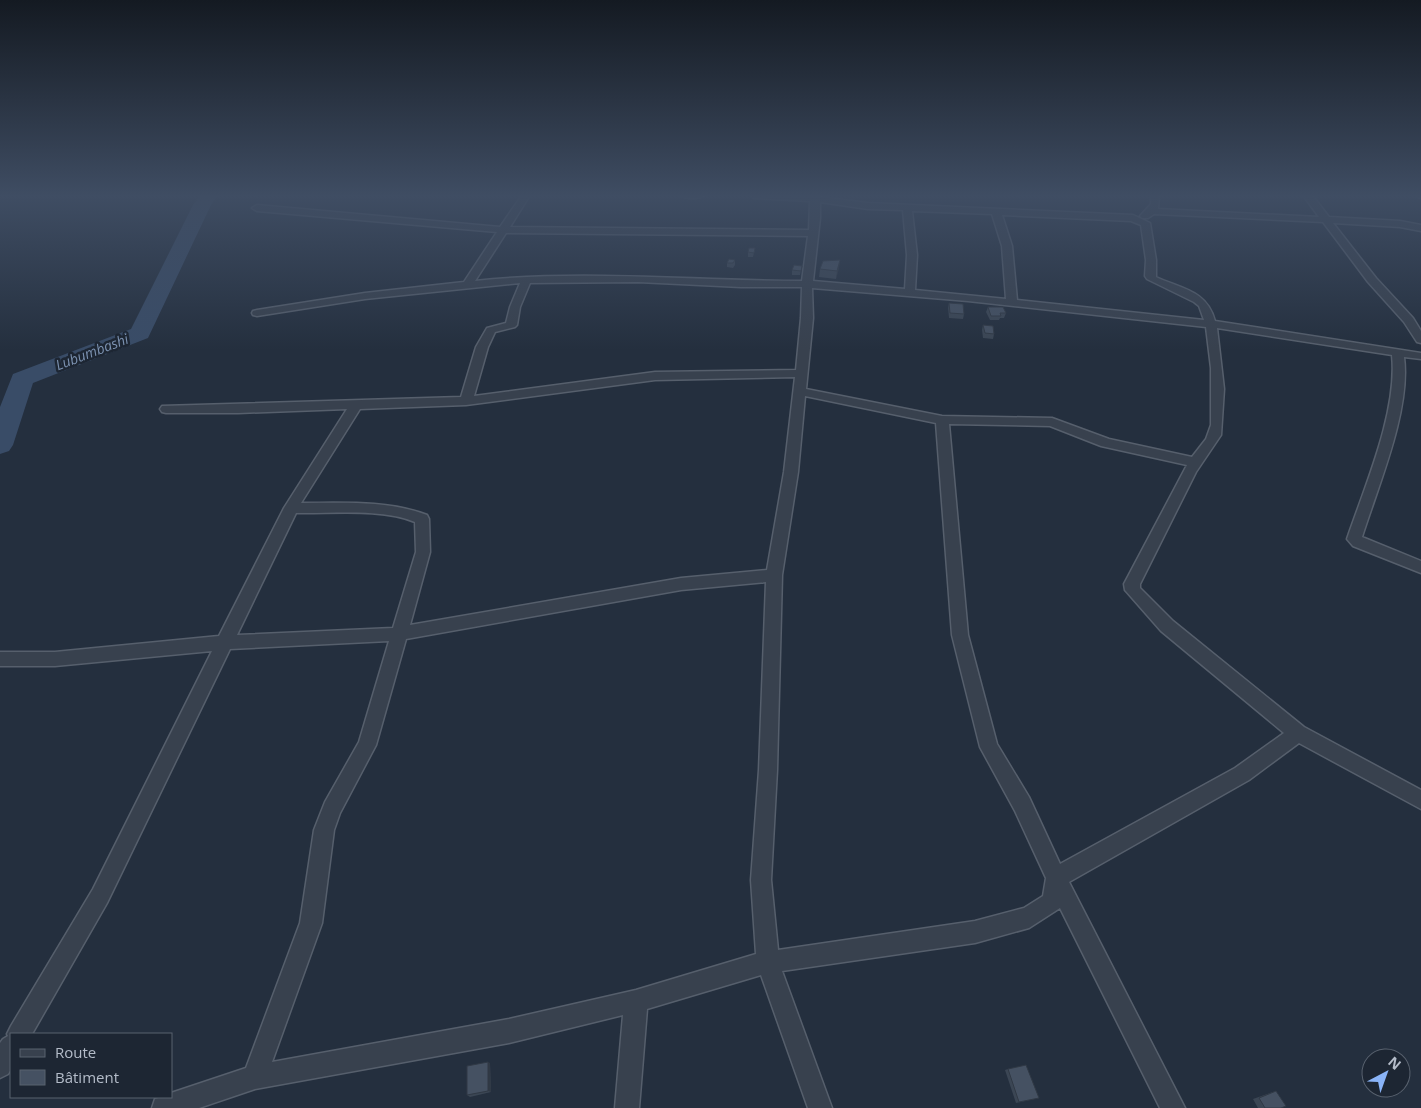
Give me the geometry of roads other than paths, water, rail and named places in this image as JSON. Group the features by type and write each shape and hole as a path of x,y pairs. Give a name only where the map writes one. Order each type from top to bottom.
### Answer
{"street":[{"path":"467,286 494,247"},
{"path":"811,247 807,284 807,318 791,472 774,575 768,770 761,880 768,962 820,1108"},
{"path":"910,294 911,247"},
{"path":"1007,247 1012,303"},
{"path":"1148,247 1151,260 1150,276 1152,279 1203,303 1206,308 1211,324 1217,379 1218,419 1215,435 1196,462 1132,584 1133,590 1167,626 1298,733 1421,800"},
{"path":"1346,247 1372,280 1409,320 1421,340"},
{"path":"466,401 482,347 491,330 511,325 515,307 526,280"},
{"path":"257,313 365,296 526,280 638,280 741,284 807,284 1211,324 1421,356"},
{"path":"1398,353 1400,370 1394,417 1354,539 1421,566"},
{"path":"166,409 238,409 466,401 655,376 801,374"},
{"path":"799,391 942,420 1052,422 1106,443 1196,462"},
{"path":"19,1033 100,896 290,508 357,404"},
{"path":"942,420 960,635 989,747 1022,804 1056,878 1173,1108"},
{"path":"255,1077 311,923 324,830 332,809 367,745 423,552 422,518 414,514 397,510 290,508"},
{"path":"0,659 55,659 223,642 398,634 681,584 774,575"},
{"path":"1056,878 1242,774 1298,733"},
{"path":"164,1108 255,1077 509,1031 636,1001 704,979 768,962 975,932 1029,917 1052,902 1056,878"},
{"path":"627,1108 636,1001"},
{"path":"0,1066 10,1049"}],"waterway":[{"name":"Lubumbashi","path":"0,445 22,379 140,333 182,247"}]}
